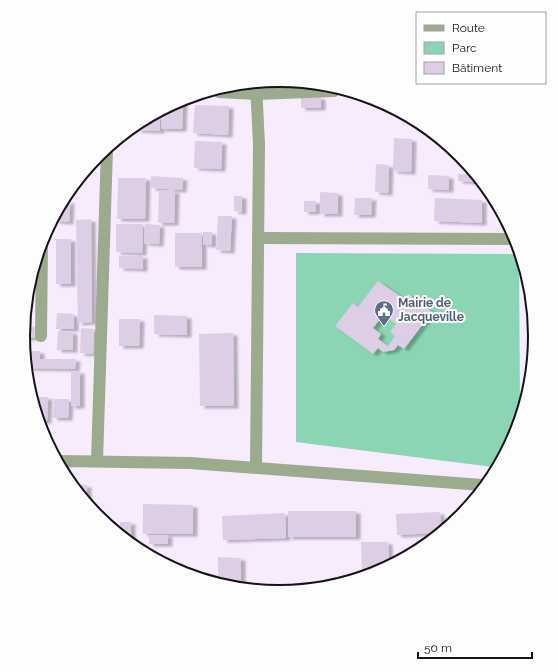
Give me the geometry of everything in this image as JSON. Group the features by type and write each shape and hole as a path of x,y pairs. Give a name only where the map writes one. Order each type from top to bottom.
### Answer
{"street":[{"path":"256,89 259,144 256,468"},
{"path":"238,90 256,89 321,91"},
{"path":"97,461 107,157"},
{"path":"258,238 508,239"},
{"path":"41,336 42,260"},
{"path":"64,461 190,463 480,484"}],"green space":[{"path":"296,253 514,254 519,269 520,400 509,431 491,467 296,442"}],"building":[{"path":"301,97 321,97 321,108 301,108"},
{"path":"195,105 229,106 228,135 193,133"},
{"path":"183,107 182,129 161,129 162,117"},
{"path":"160,118 160,131 139,130"},
{"path":"394,138 412,139 411,172 393,171"},
{"path":"195,141 222,142 221,169 194,168"},
{"path":"376,164 389,165 388,193 375,192"},
{"path":"458,174 467,174 475,182 458,181"},
{"path":"428,175 449,176 449,190 428,189"},
{"path":"151,176 183,178 182,190 151,188"},
{"path":"118,178 146,178 145,219 117,219"},
{"path":"159,190 175,191 174,223 158,223"},
{"path":"320,192 338,193 338,214 320,214"},
{"path":"234,196 242,196 242,212 234,211"},
{"path":"355,198 372,198 371,215 354,215"},
{"path":"435,198 482,200 482,223 434,221"},
{"path":"70,201 69,222 58,221"},
{"path":"304,201 316,201 316,212 304,212"},
{"path":"218,216 232,216 230,251 216,250"},
{"path":"91,219 92,322 78,323 76,220"},
{"path":"116,224 143,224 142,253 116,252"},
{"path":"145,224 160,225 159,244 144,243"},
{"path":"203,232 212,232 212,245 203,244"},
{"path":"175,233 202,233 202,267 175,267"},
{"path":"56,239 71,239 71,284 56,284"},
{"path":"119,256 143,256 143,269 119,268"},
{"path":"378,281 404,299 408,294 432,312 404,349 398,345 394,350 383,352 378,348 373,354 335,326 353,303 358,307","holes":["383,315 396,324 390,332 395,336 388,346 378,339 381,334 373,328"]},
{"path":"57,313 74,314 74,329 56,329"},
{"path":"154,315 187,316 187,335 154,334"},
{"path":"119,319 140,319 139,346 119,346"},
{"path":"31,326 37,327 37,338 30,338"},
{"path":"81,328 94,329 93,354 80,353"},
{"path":"58,331 73,332 73,350 57,350"},
{"path":"233,333 234,406 200,406 199,334"},
{"path":"31,351 40,351 40,359 76,359 75,369 32,368"},
{"path":"80,371 80,406 71,406 71,372"},
{"path":"37,397 48,397 47,421 45,421 43,416"},
{"path":"54,399 69,399 68,418 53,418"},
{"path":"79,485 87,485 87,495"},
{"path":"143,504 193,505 193,534 143,534"},
{"path":"288,511 356,511 356,537 288,537"},
{"path":"440,512 441,525 432,533 397,535 396,514"},
{"path":"285,513 286,538 223,540 222,516"},
{"path":"120,522 131,522 131,537 127,534 120,528"},
{"path":"149,535 168,535 168,544 149,544"},
{"path":"361,542 388,542 389,559 362,571"},
{"path":"218,557 241,558 241,582 218,578"}],"place":[{"name":"Mairie de Jacqueville","path":"384,327"}]}
